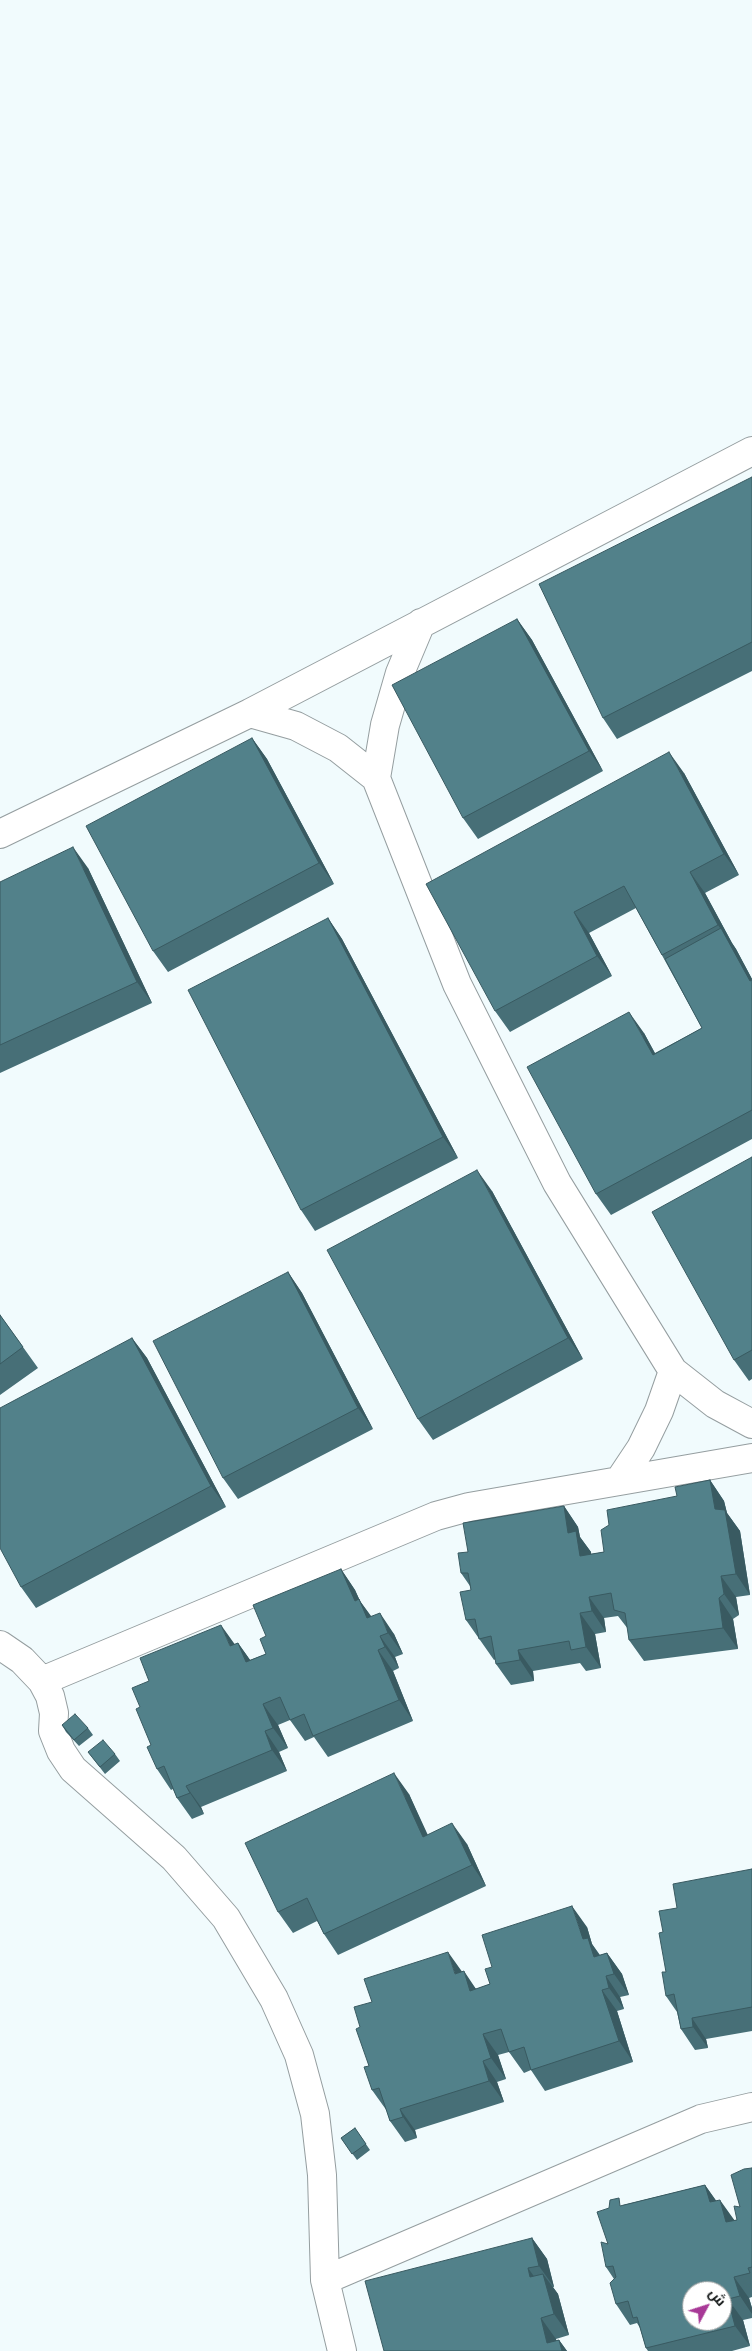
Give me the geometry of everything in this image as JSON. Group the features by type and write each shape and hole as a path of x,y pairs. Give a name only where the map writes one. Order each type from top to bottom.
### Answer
{"street":[{"path":"0,834 250,712 752,451"},
{"path":"376,778 390,708 400,673 421,623"},
{"path":"250,712 296,726 338,748 376,778 457,984 557,1182 673,1371 715,1404 752,1424"},
{"path":"618,1481 641,1448 659,1411 673,1371"},
{"path":"42,1681 436,1516 469,1507 752,1458"},
{"path":"0,1646 22,1660 42,1681 50,1696 54,1714 53,1731 61,1751 73,1769 174,1858 226,1918 274,1999 299,2055 315,2114 322,2175 325,2280 342,2351"},
{"path":"325,2280 701,2119 752,2107"}],"building":[{"path":"752,477 752,642 603,718 539,584"},
{"path":"517,619 589,751 463,818 392,685"},
{"path":"252,738 319,863 153,951 86,826"},
{"path":"669,752 724,854 690,872 718,925 662,955 624,886 574,912 597,956 495,1011 426,884"},
{"path":"73,847 137,982 0,1045 0,882"},
{"path":"328,918 443,1137 301,1210 188,990"},
{"path":"721,928 750,981 752,980 752,1110 596,1194 527,1067 629,1012 653,1055 702,1028 665,959"},
{"path":"752,1157 752,1350 734,1360 652,1212"},
{"path":"477,1170 568,1338 418,1419 327,1250"},
{"path":"288,1272 358,1408 223,1478 153,1341"},
{"path":"0,1315 23,1347 0,1364"},
{"path":"132,1338 211,1486 21,1587 0,1548 0,1408"},
{"path":"710,1480 715,1509 725,1510 736,1574 721,1576 724,1594 719,1598 723,1628 629,1640 625,1613 614,1610 611,1593 589,1597 592,1611 580,1613 586,1647 571,1650 569,1641 518,1650 520,1660 496,1664 491,1636 479,1639 475,1619 466,1620 460,1592 471,1590 468,1573 461,1573 458,1553 468,1552 463,1523 564,1506 568,1533 576,1531 580,1556 604,1552 601,1530 609,1525 607,1510 677,1496 675,1487"},
{"path":"341,1569 355,1601 359,1599 367,1618 380,1613 388,1633 380,1636 385,1647 378,1650 399,1700 313,1736 304,1714 290,1720 280,1697 263,1704 273,1728 265,1731 272,1750 186,1786 190,1793 177,1798 164,1766 157,1769 147,1747 151,1745 136,1709 140,1707 132,1688 149,1681 140,1658 221,1625 230,1646 238,1643 246,1662 266,1654 260,1639 266,1636 253,1605"},
{"path":"75,1714 88,1728 74,1740 62,1725"},
{"path":"103,1740 115,1754 100,1767 88,1752"},
{"path":"394,1773 423,1837 452,1823 472,1865 324,1934 307,1898 278,1912 245,1843"},
{"path":"752,1869 752,2007 692,2018 693,2027 681,2029 674,1994 666,1996 662,1972 666,1972 659,1933 663,1932 659,1911 677,1908 673,1884"},
{"path":"572,1906 583,1939 588,1938 594,1957 607,1953 614,1974 606,1976 609,1988 602,1990 619,2041 531,2070 524,2047 509,2052 501,2029 483,2034 491,2058 483,2061 489,2081 400,2109 403,2117 390,2121 379,2088 372,2090 364,2067 369,2066 356,2029 360,2027 354,2007 372,2002 364,1979 448,1952 455,1974 464,1971 470,1991 490,1984 485,1969 492,1967 482,1935"},
{"path":"355,2128 366,2144 352,2154 341,2138"},
{"path":"752,2168 752,2267 748,2268 750,2273 734,2277 740,2296 732,2298 732,2281 682,2281 682,2331 715,2331 646,2348 637,2317 633,2318 628,2301 616,2304 610,2283 616,2277 613,2266 606,2267 601,2242 608,2244 597,2212 609,2208 610,2200 619,2198 620,2206 705,2185 710,2202 720,2200 726,2222 737,2220 734,2206 740,2207 731,2175 744,2169"},
{"path":"532,2238 539,2266 528,2268 530,2277 543,2274 554,2314 541,2318 547,2343 559,2340 562,2351 384,2351 365,2281"},
{"path":"732,2314 735,2326 732,2327"}]}
